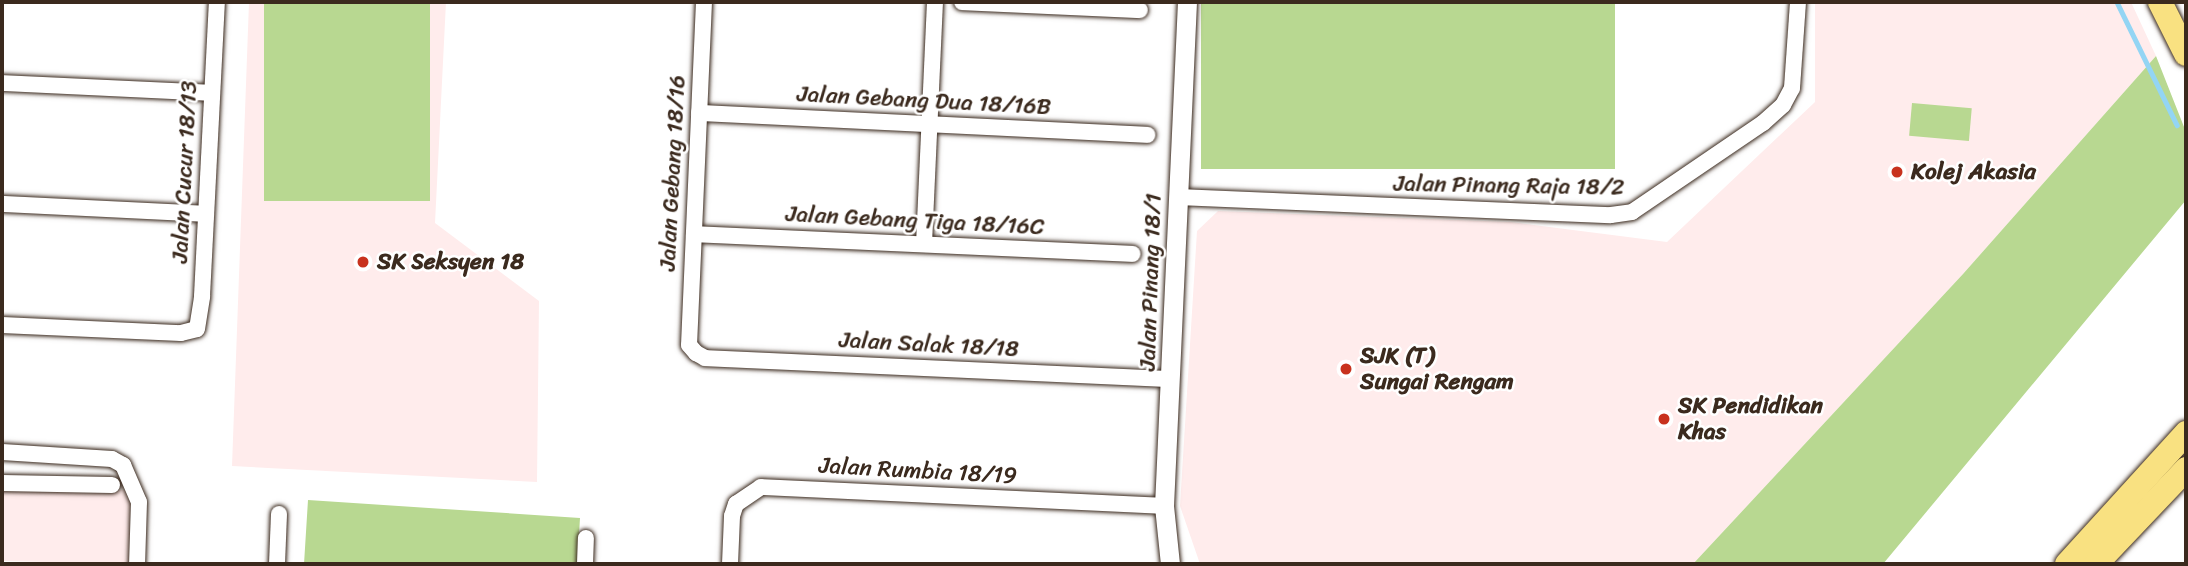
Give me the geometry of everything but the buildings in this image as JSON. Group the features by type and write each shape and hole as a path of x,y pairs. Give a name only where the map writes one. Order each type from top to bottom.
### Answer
{"main road":[{"path":"2160,2 2186,54"},
{"path":"2067,564 2186,433"},
{"path":"2096,564 2186,469"}],"street":[{"name":"Jalan Cucur 18/13","path":"2,325 181,333 197,329 200,319 217,2"},
{"name":"Jalan Gebang 18/16","path":"689,345 704,2"},
{"path":"924,244 935,2"},
{"path":"962,2 1140,10"},
{"name":"Jalan Pinang 18/1","path":"1170,564 1164,506 1187,2"},
{"name":"Jalan Pinang Raja 18/2","path":"1178,197 1598,214 1632,212 1763,123 1783,105 1792,88 1798,2"},
{"path":"2,83 212,93"},
{"name":"Jalan Gebang Dua 18/16B","path":"699,113 1147,135"},
{"path":"2,204 206,214"},
{"name":"Jalan Gebang Tiga 18/16C","path":"694,234 1133,254"},
{"name":"Jalan Salak 18/18","path":"689,345 705,358 1171,379"},
{"path":"2,452 112,459 123,465 139,502 137,564"},
{"path":"2,482 112,485"},
{"name":"Jalan Rumbia 18/19","path":"730,564 732,516 736,504 761,487 1164,506"},
{"path":"277,564 279,514"},
{"path":"584,564 586,538"}],"shaded area":[{"name":"SK Seksyen 18","path":"249,2 446,2 435,223 539,301 537,482 232,466"},
{"path":"1815,2 2131,2 2156,56 1963,274 1693,564 1200,564 1180,506 1197,231 1218,211 1511,222 1667,242 1815,102"},
{"path":"2,489 129,490 134,507 132,564 2,561"}],"green space":[{"path":"264,2 430,2 430,201 264,201"},
{"path":"1201,2 1615,2 1615,169 1201,169"},
{"path":"2156,56 2186,132 2186,200 1883,564 1693,564 1963,274"},
{"path":"1912,103 1972,108 1969,141 1909,136"},
{"path":"308,500 580,518 577,564 304,564"}],"waterway":[{"path":"2117,2 2177,125"}],"place":[{"name":"Kolej Akasia","path":"1897,172"},
{"name":"SK Seksyen 18","path":"363,262"},
{"name":"SJK (T) Sungai Rengam","path":"1346,369"},
{"name":"SK Pendidikan Khas","path":"1664,419"}]}
